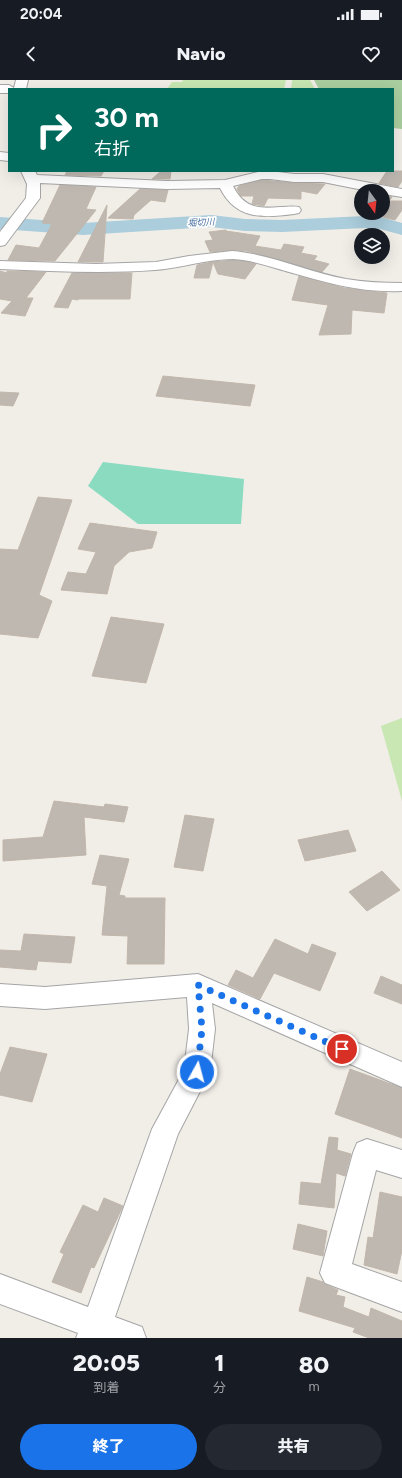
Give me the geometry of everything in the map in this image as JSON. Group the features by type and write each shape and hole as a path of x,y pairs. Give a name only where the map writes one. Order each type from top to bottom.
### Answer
{"street":[{"path":"0,242 33,198 35,190 31,175 167,186 225,184 262,175 270,175 294,178 323,178 402,193"},
{"path":"225,184 229,196 249,211 267,214 294,210"},
{"path":"0,265 96,268 156,266 220,256 243,256 344,283 379,288 402,287"},
{"path":"94,1331 166,1129 197,1072 202,1029 198,985"},
{"path":"0,995 45,998 198,985 402,1075"},
{"path":"402,1164 367,1153 335,1273 402,1297"},
{"path":"0,1289 94,1331 131,1338"}],"green space":[{"path":"183,80 286,80 284,88 168,88 172,82 182,82"},
{"path":"292,80 310,80 314,88 291,88"},
{"path":"314,80 402,80 402,129 394,128 394,88 318,88"},
{"path":"103,462 244,479 241,524 138,524 88,486"},
{"path":"402,718 402,801 381,726"}],"building":[{"path":"402,171 402,181 398,187 390,185 390,184 379,183 386,172"},
{"path":"66,172 103,172 101,176 65,175"},
{"path":"160,172 171,172 170,179 152,179"},
{"path":"262,180 325,184 317,194 301,191 301,199 268,198 264,206 252,204 254,196 241,196 237,189 239,186"},
{"path":"60,185 96,187 86,209 96,210 55,261 8,260 16,245 39,248 52,224 42,223"},
{"path":"140,189 168,190 165,202 151,200 134,215 133,219 108,218"},
{"path":"390,201 402,201 402,210 395,220 390,219"},
{"path":"107,205 103,262 78,262"},
{"path":"226,230 260,236 255,246 281,250 284,244 304,247 301,253 317,256 314,260 329,264 322,272 247,251 232,250 210,252 205,241 213,240 209,232"},
{"path":"233,260 256,264 245,279 218,274 213,262"},
{"path":"213,262 209,278 194,278 197,265"},
{"path":"0,271 7,273 7,271 46,272 26,298 33,298 25,316 1,313 12,301 0,299"},
{"path":"72,273 132,273 130,299 72,299 68,308 54,307"},
{"path":"299,276 344,288 387,293 384,313 352,310 351,334 319,335 328,305 292,300"},
{"path":"163,376 255,385 250,406 156,396"},
{"path":"0,392 19,393 13,406 0,405"},
{"path":"38,497 72,500 39,595 52,601 38,638 0,634 0,549 18,550"},
{"path":"90,523 157,532 152,548 129,552 114,566 107,594 61,590 68,572 86,574 96,552 78,549"},
{"path":"111,617 164,624 146,683 92,676"},
{"path":"54,801 104,807 105,804 128,807 124,822 84,817 86,855 3,861 3,840 43,837"},
{"path":"185,815 214,819 203,871 174,867"},
{"path":"348,830 356,851 305,861 298,840"},
{"path":"100,855 129,859 119,895 125,896 125,898 165,898 164,964 127,964 128,936 102,935 107,886 92,884"},
{"path":"382,871 400,890 367,911 349,892"},
{"path":"24,934 75,937 71,963 38,961 36,970 0,967 0,950 21,951"},
{"path":"275,939 308,954 312,944 336,953 320,991 274,973 260,999 228,985 236,970 253,978"},
{"path":"381,976 402,985 402,1004 374,993"},
{"path":"10,1047 47,1054 32,1102 0,1095 0,1074"},
{"path":"350,1069 402,1088 402,1138 335,1114"},
{"path":"329,1137 338,1138 337,1150 351,1154 345,1176 336,1173 334,1208 299,1204 301,1182 321,1184"},
{"path":"380,1192 402,1197 402,1250 397,1274 364,1265 368,1237 373,1238"},
{"path":"104,1198 123,1206 94,1268 91,1267 81,1293 52,1282 64,1254 60,1252 83,1205 98,1212"},
{"path":"298,1224 327,1231 323,1256 293,1249"},
{"path":"307,1277 323,1282 324,1284 338,1290 336,1295 345,1297 343,1307 369,1317 371,1308 402,1321 402,1338 369,1338 353,1332 355,1328 299,1311"}],"waterway":[{"name":"堀切川","path":"0,223 83,229 211,221 245,225 282,226 365,222 381,223 402,229"}],"route":[{"path":"197,1072 202,1029 198,985 342,1049"}]}
